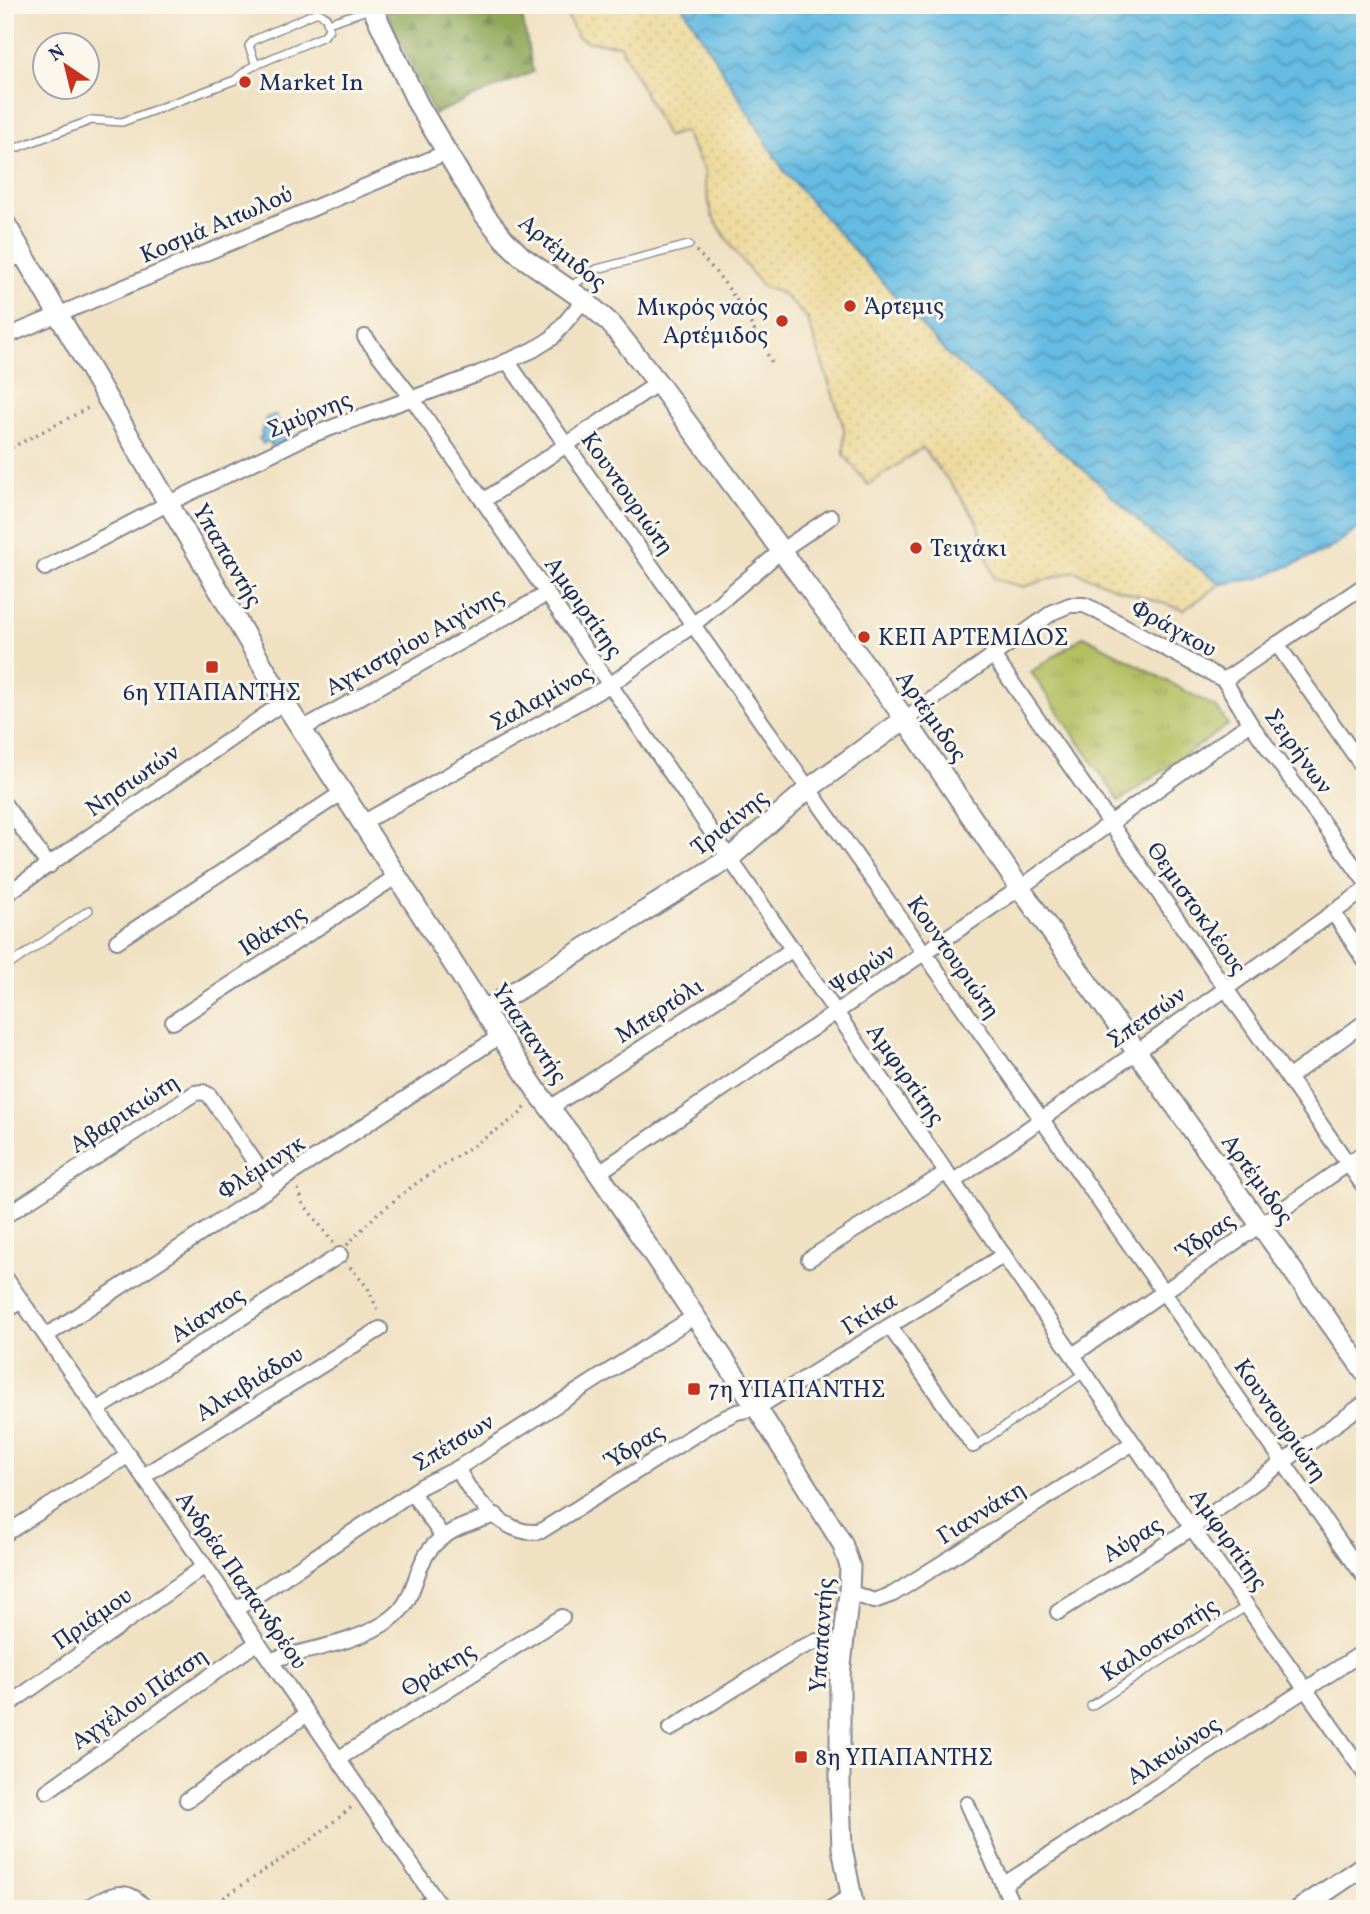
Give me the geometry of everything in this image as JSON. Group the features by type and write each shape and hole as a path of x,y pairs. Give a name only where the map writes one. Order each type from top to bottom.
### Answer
{"street":[{"name":"Αρτέμιδος","path":"372,7 400,70 445,153 483,213 504,239 534,266 584,300 611,324 658,383 905,719 1020,888 1365,1372"},
{"name":"Κοσμά Αιτωλού","path":"5,337 445,153"},
{"name":"Υπαπαντής","path":"5,223 284,702 500,1036 598,1173 695,1316 842,1543 850,1566 840,1675 840,1799 842,1848 852,1902"},
{"path":"5,262 24,255"},
{"name":"Σμύρνης","path":"45,568 169,503 306,437 533,350 552,338 584,300"},
{"name":"Αμφιρτίτης","path":"365,337 412,398 1133,1443 1365,1774"},
{"name":"Κουντουριώτη","path":"507,361 1365,1578"},
{"path":"483,501 658,383"},
{"name":"Σαλαμίνος","path":"362,823 610,685 693,625 782,550 831,517"},
{"name":"Φράγκου","path":"992,654 1061,607 1084,605 1224,680 1365,585"},
{"name":"Αγκιστρίου Αιγίνης","path":"302,729 547,594"},
{"path":"1277,644 1365,770"},
{"name":"Τριαίνης","path":"485,1010 730,858 808,789 992,654"},
{"name":"Θεμιστοκλέους","path":"992,654 1365,1188"},
{"name":"Σειρήνων","path":"1224,680 1250,723 1365,881"},
{"name":"Νησιωτών","path":"5,895 284,702"},
{"name":"Ψαρών","path":"598,1173 1020,888 1250,723"},
{"path":"117,941 342,792"},
{"path":"5,805 49,866"},
{"name":"Ιθάκης","path":"173,1022 397,876"},
{"name":"Σπετσών","path":"809,1259 950,1177 1041,1120 1365,890"},
{"path":"1333,912 1365,961"},
{"name":"Μπερτόλι","path":"545,1101 793,949"},
{"path":"1288,1078 1365,1022"},
{"name":"Φλέμινγκ","path":"46,1336 500,1036"},
{"name":"Αβαρικιώτη","path":"5,1216 195,1093 203,1091 209,1095 272,1186"},
{"name":"Ύδρας","path":"1073,1355 1365,1152"},
{"name":"Αίαντος","path":"97,1410 340,1255"},
{"name":"Γκίκα","path":"757,1408 1003,1255"},
{"name":"Ανδρέα Παπανδρέου","path":"5,1277 439,1904"},
{"path":"5,1312 21,1301"},
{"name":"Σπέτσων","path":"235,1610 412,1493 458,1468 695,1316"},
{"path":"890,1327 973,1445"},
{"name":"Αλκιβιάδου","path":"143,1476 380,1329"},
{"name":"Αύρας","path":"1058,1612 1192,1528 1365,1403"},
{"name":"Ύδρας","path":"496,1515 523,1532 541,1531 712,1424 737,1412 757,1408"},
{"name":"Γιαννάκη","path":"849,1592 874,1601 894,1594 1133,1443"},
{"path":"5,1534 129,1455"},
{"path":"458,1468 472,1494 496,1515"},
{"path":"412,1493 443,1537"},
{"path":"270,1660 379,1627 394,1617 408,1601 428,1552 443,1537 459,1527 496,1515"},
{"name":"Πριάμου","path":"5,1707 205,1566"},
{"name":"Θράκης","path":"338,1759 562,1618"},
{"path":"670,1729 798,1648 817,1641 843,1644"},
{"name":"Αγγέλου Πάτση","path":"47,1791 258,1642"},
{"name":"Αλκυώνος","path":"1003,1885 1307,1691 1365,1651"},
{"path":"187,1800 307,1713"},
{"path":"967,1804 1014,1909"},
{"path":"1300,1909 1365,1865"},
{"path":"85,1909 114,1894 125,1893 146,1909"},
{"path":"830,1909 852,1902"},
{"path":"420,1909 439,1904"}],"lane":[{"path":"328,23 372,7"},
{"path":"5,152 92,120 122,122 235,80 248,69 324,36 329,29 323,14 315,13 254,40 250,46 257,65"},
{"path":"567,288 599,269 690,245"},
{"path":"5,968 89,910"},
{"path":"973,1445 1085,1372"},
{"name":"Καλοσκοπής","path":"1091,1706 1248,1605"}],"path":[{"path":"690,245 735,295 772,363"},
{"path":"5,451 108,397"},
{"path":"340,1255 350,1240 377,1214 418,1182 517,1116 545,1101"},
{"path":"205,1909 311,1840 364,1797"}],"green space":[{"path":"383,5 520,5 533,72 434,114"},
{"path":"1084,636 1217,708 1228,725 1119,801 1031,672"}],"sand":[{"name":"Άρτεμις","path":"562,5 682,5 786,174 1154,536 1221,584 1184,610 1118,589 1074,571 1023,587 994,579 977,522 956,490 922,448 868,485 844,455 844,428 807,318 783,294 762,286 733,249 712,216 705,172 684,131 667,137 620,45 588,42 577,36"}],"water":[{"path":"682,5 1365,5 1365,524 1326,551 1259,578 1221,584 1154,536 1100,484 946,353 786,174"},
{"path":"275,414 288,442 272,448 269,440 263,444 259,438 263,436 261,433 266,418"}],"place":[{"name":"Market In","path":"245,82"},
{"name":"Άρτεμις","path":"850,306"},
{"name":"Μικρός ναός Αρτέμιδος","path":"782,321"},
{"name":"Τειχάκι","path":"916,548"},
{"name":"ΚΕΠ ΑΡΤΕΜΙΔΟΣ","path":"864,637"},
{"name":"6η ΥΠΑΠΑΝΤΗΣ","path":"212,667"},
{"name":"7η ΥΠΑΠΑΝΤΗΣ","path":"694,1389"},
{"name":"8η ΥΠΑΠΑΝΤΗΣ","path":"801,1757"}]}
